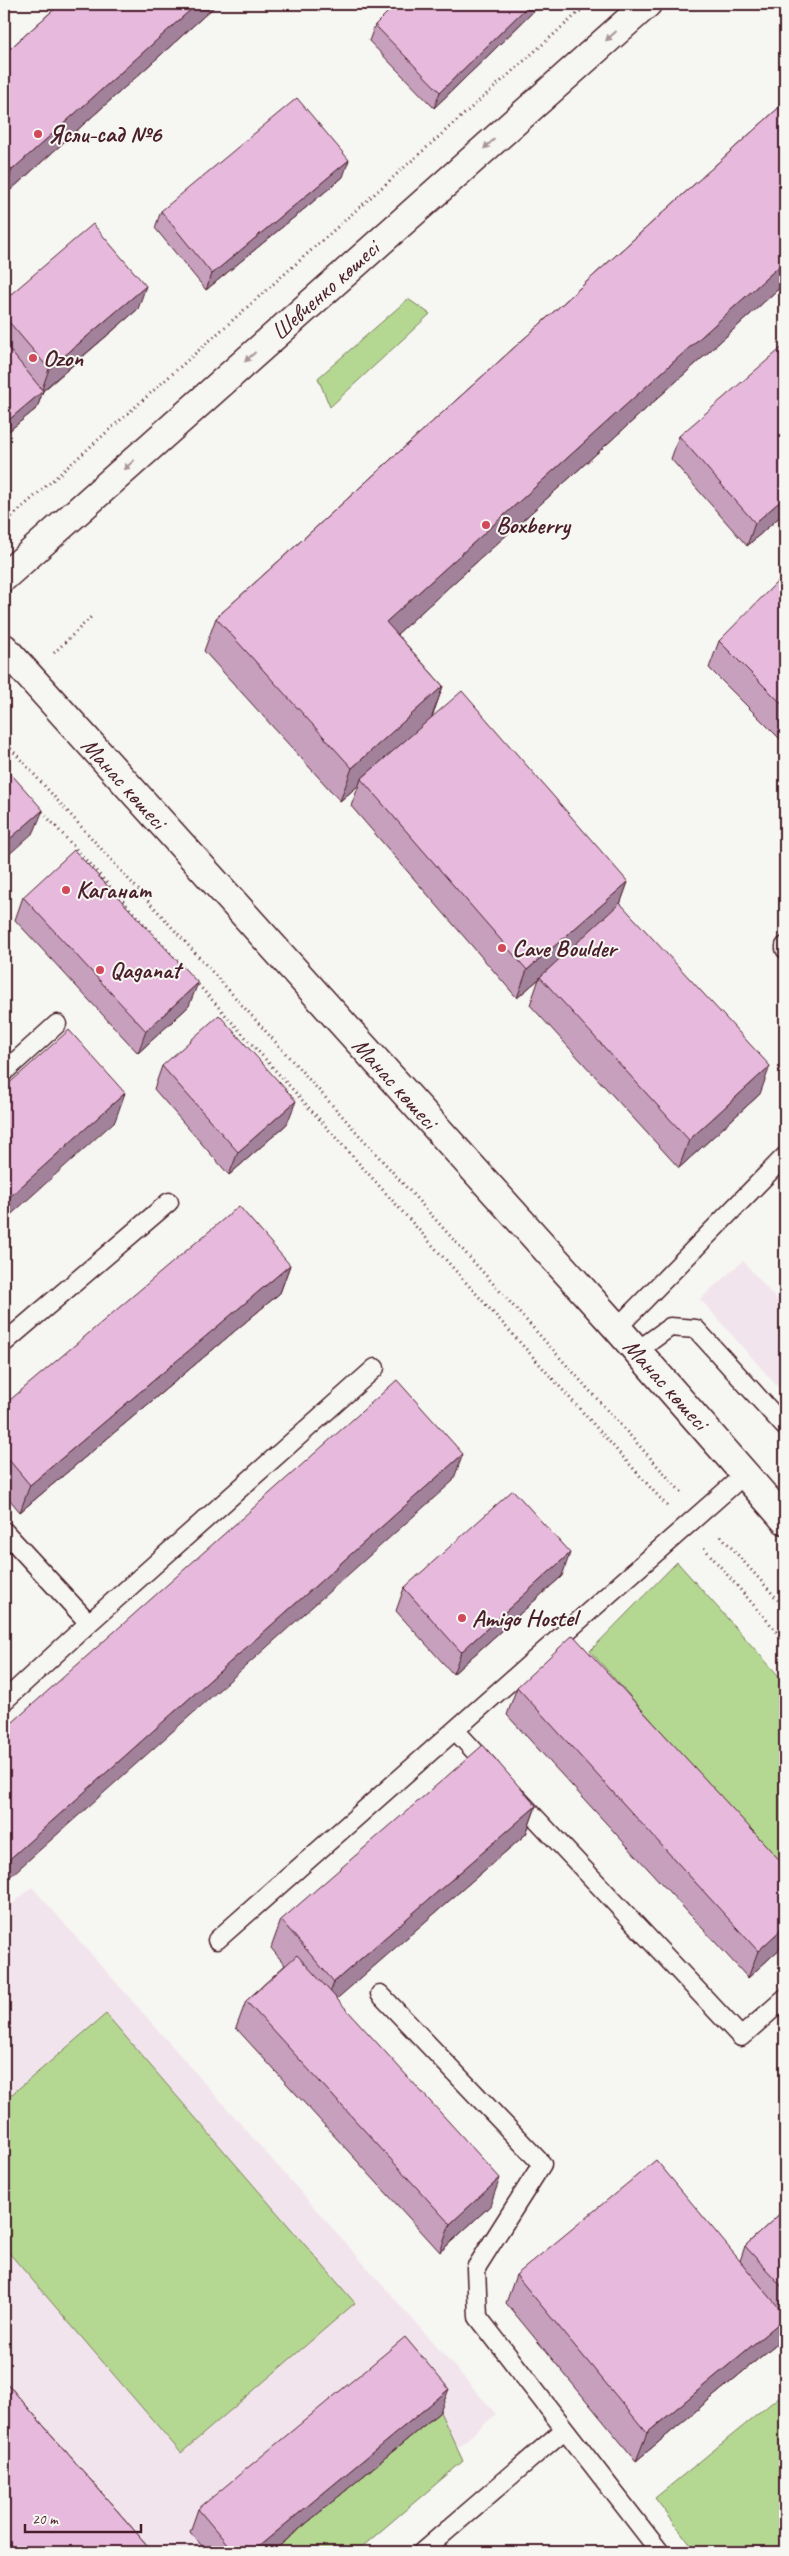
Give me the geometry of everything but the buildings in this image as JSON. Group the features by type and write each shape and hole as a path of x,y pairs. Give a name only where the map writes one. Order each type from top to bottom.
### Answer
{"street":[{"name":"Шевченко көшесі","path":"4,577 647,4"},
{"name":"Манас көшесі","path":"4,648 637,1351 785,1520"}],"lane":[{"path":"4,1072 57,1024"},
{"path":"616,1328 785,1156"},
{"path":"4,1343 169,1202"},
{"path":"637,1351 670,1327 696,1328 785,1427"},
{"path":"4,1701 375,1368"},
{"path":"217,1940 746,1474"},
{"path":"4,1531 89,1623"},
{"path":"455,1730 741,2037 785,1998"},
{"path":"380,1994 542,2164 476,2268 478,2317 660,2552"},
{"path":"422,2552 564,2430"}],"path":[{"path":"8,520 588,4"},
{"path":"4,740 785,1608"},
{"path":"37,805 184,969"},
{"path":"191,976 685,1526 785,1642"}],"shaded area":[{"path":"743,1261 785,1309 785,1395 700,1299"},
{"path":"32,1887 496,2414 338,2552 4,2552 4,1911"}],"green space":[{"path":"408,299 430,314 330,407 318,378"},
{"path":"677,1562 785,1683 785,1871 590,1651"},
{"path":"106,2014 355,2303 181,2453 4,2247 4,2101"},
{"path":"785,2392 785,2552 696,2552 655,2498"},
{"path":"440,2412 463,2461 356,2552 272,2552"}],"place":[{"name":"Ясли-сад №6","path":"38,134"},
{"name":"Ozon","path":"33,358"},
{"name":"Boxberry","path":"486,525"},
{"name":"Каганат","path":"66,890"},
{"name":"Cave Boulder","path":"502,948"},
{"name":"Qaganat","path":"100,970"},
{"name":"Amigo Hostel","path":"462,1618"}]}
